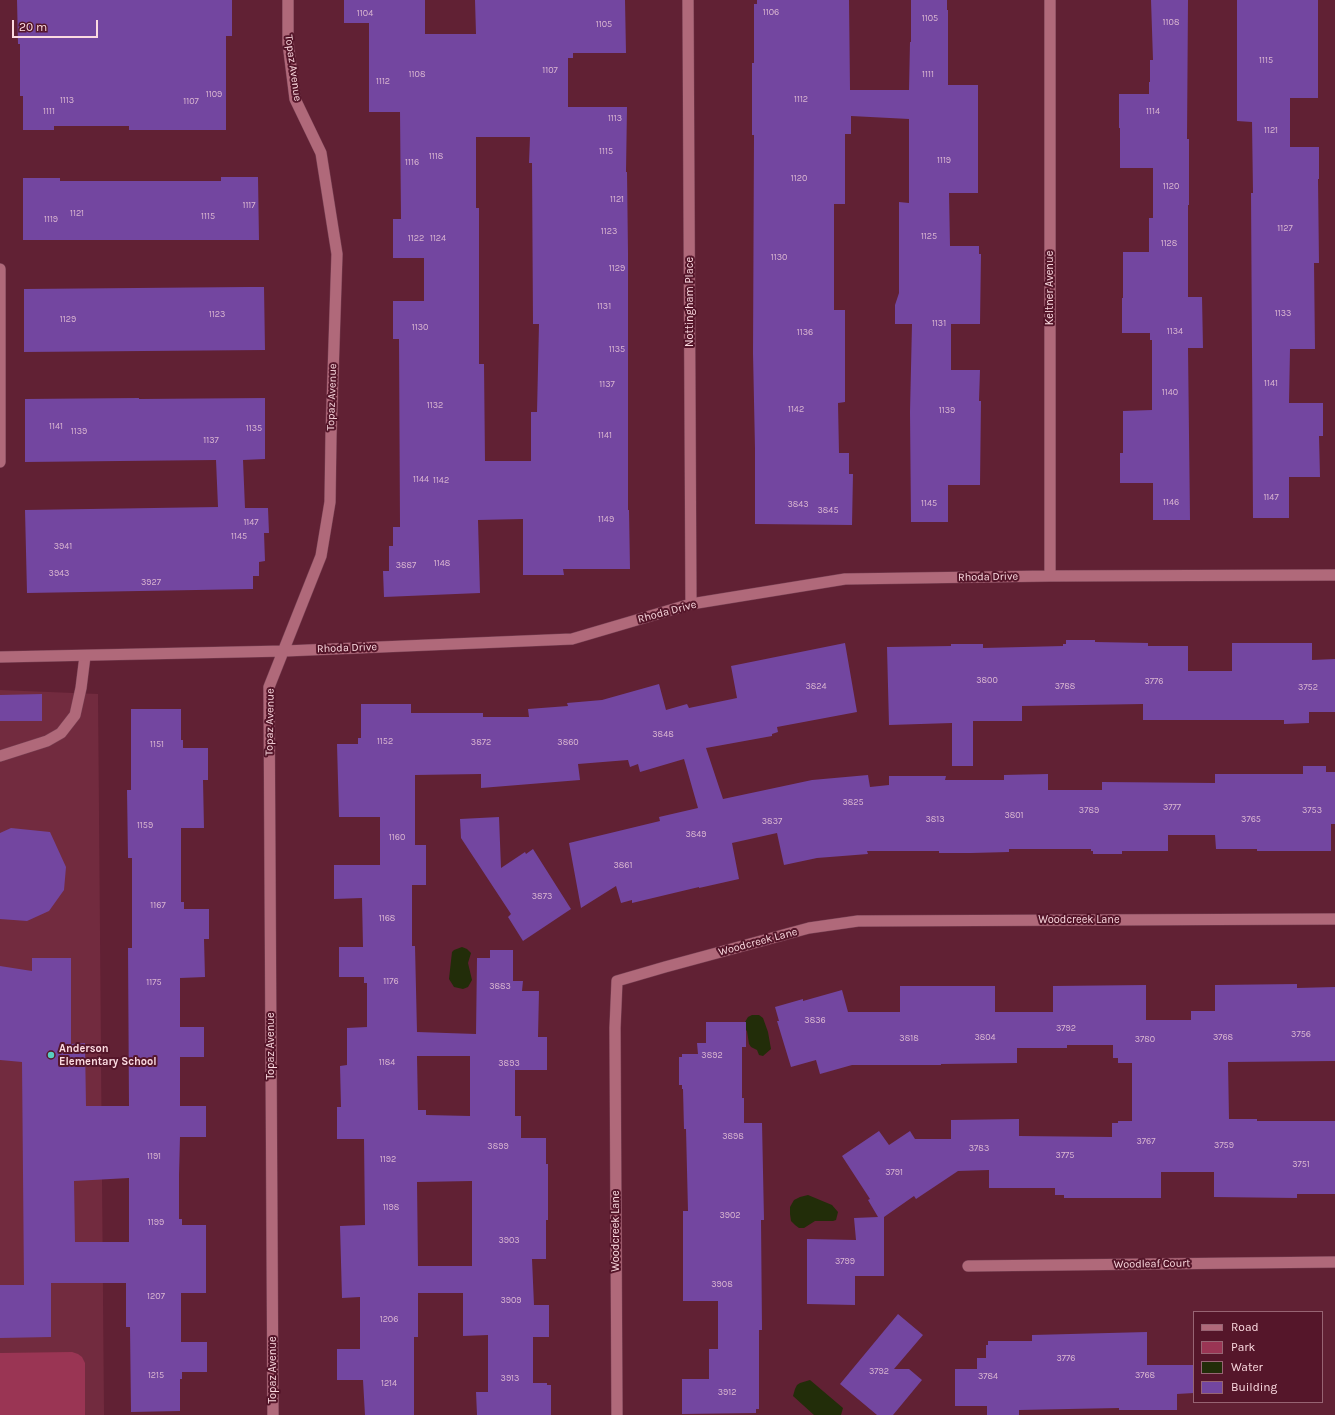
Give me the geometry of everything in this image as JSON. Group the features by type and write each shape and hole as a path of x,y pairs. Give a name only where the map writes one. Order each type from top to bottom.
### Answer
{"street":[{"name":"Topaz Avenue","path":"273,1415 269,687 285,651 321,556 330,502 338,254 321,153 295,99 288,43 288,0"},
{"name":"Nottingham Place","path":"688,0 691,604"},
{"name":"Keltner Avenue","path":"1050,0 1050,576"},
{"path":"0,269 0,462"},
{"name":"Rhoda Drive","path":"0,657 285,651 572,639 691,604 845,579 1050,576 1335,575"},
{"path":"0,756 47,741 61,733 76,715 85,656"},
{"name":"Woodcreek Lane","path":"617,1415 615,1028 617,981 809,928 858,921 1335,919"},
{"name":"Woodleaf Court","path":"968,1266 1335,1262"}],"shaded area":[{"name":"Anderson Elementary School","path":"0,690 98,694 104,1415 0,1415"}],"green space":[{"path":"72,1352 82,1357 85,1363 85,1415 0,1415 0,1353"}],"water":[{"path":"462,947 471,953 468,963 472,980 468,987 463,989 454,987 449,979 452,952"},
{"path":"752,1015 759,1015 763,1018 768,1032 771,1049 763,1056 759,1055 757,1050 751,1047 749,1044 747,1031 744,1028 748,1017"},
{"path":"808,1195 832,1205 838,1212 836,1220 815,1221 804,1228 799,1228 795,1225 791,1221 790,1207 794,1200"},
{"path":"810,1380 843,1408 841,1415 814,1415 793,1396 797,1385"}],"building":[{"path":"17,0 232,0 232,36 226,36 226,130 129,130 129,126 54,126 54,130 23,130 23,96 20,96 20,44 18,44"},
{"path":"344,0 425,0 425,34 476,34 475,0 625,0 626,53 573,53 573,58 568,58 568,107 627,107 628,510 630,569 563,569 564,575 523,575 523,519 478,520 480,593 384,597 383,571 389,571 389,546 393,546 393,527 400,527 399,339 393,339 393,301 424,301 424,258 393,258 393,219 401,219 400,112 369,112 369,23 344,23","holes":["476,137 530,137 529,163 532,163 533,324 539,324 537,412 531,412 531,461 485,461 484,364 479,364 479,208 476,208"]},
{"path":"757,0 849,0 850,90 909,90 911,0 947,0 948,85 978,85 978,193 949,193 950,246 979,246 979,254 981,254 980,324 951,324 951,370 980,370 980,485 948,485 948,522 911,522 910,412 912,324 895,324 895,305 899,293 899,202 909,203 909,119 851,116 851,134 845,134 845,204 834,204 834,310 845,310 845,402 838,403 839,453 849,453 849,474 853,474 852,525 755,524 753,353 754,135 752,135 752,63 754,63 754,4 757,4"},
{"path":"1151,0 1188,0 1188,297 1202,297 1203,348 1188,348 1190,520 1153,520 1153,483 1120,483 1120,453 1123,453 1123,411 1152,410 1152,340 1150,340 1150,333 1122,333 1122,298 1123,252 1149,252 1149,218 1153,218 1153,168 1120,168 1119,128 1119,94 1149,94 1150,60 1153,60"},
{"path":"1237,0 1318,0 1318,98 1290,98 1290,147 1319,147 1319,263 1314,263 1315,349 1290,349 1289,403 1323,403 1323,436 1319,436 1320,477 1289,477 1289,518 1253,518 1252,122 1237,121"},
{"path":"221,177 258,177 259,240 23,240 23,178 60,178 60,181 221,181"},
{"path":"264,287 265,350 24,352 24,289"},
{"path":"265,398 265,459 243,460 245,508 268,508 269,533 264,533 265,561 259,562 259,576 253,576 253,589 27,593 25,510 218,507 216,460 25,462 25,399"},
{"path":"1066,640 1148,643 1148,646 1188,646 1188,671 1232,671 1232,643 1312,643 1312,660 1335,659 1335,712 1309,712 1309,723 1284,724 1284,720 1143,720 1143,704 1022,706 1022,721 973,721 973,766 952,766 952,723 889,725 887,647 951,646 951,644 983,644 983,648 1063,646 1063,644 1066,644"},
{"path":"845,643 857,712 777,727 778,732 772,734 772,736 706,748 723,799 812,780 868,775 870,787 889,785 889,776 946,776 945,780 1004,780 1004,775 1048,774 1048,790 1102,790 1102,782 1215,783 1215,774 1303,774 1303,766 1326,766 1326,772 1335,772 1335,824 1331,824 1331,851 1257,851 1257,849 1216,849 1215,835 1168,835 1168,851 1122,851 1122,854 1093,854 1091,849 1009,849 1009,852 971,853 939,853 939,851 867,851 868,854 817,858 784,865 777,833 732,843 739,879 632,903 632,900 621,903 616,886 581,908 569,843 660,821 659,817 698,808 684,759 640,772 638,764 630,767 628,760 578,764 580,780 481,788 481,774 415,775 415,845 426,845 426,885 412,885 412,946 415,946 417,1032 476,1034 477,958 490,958 490,950 513,950 513,981 523,981 522,991 539,991 538,1037 547,1037 547,1070 515,1070 515,1116 521,1116 521,1138 546,1138 546,1164 548,1164 548,1220 546,1220 546,1259 532,1259 534,1305 549,1305 549,1337 533,1337 533,1383 547,1383 547,1385 551,1385 551,1415 477,1415 476,1392 488,1392 488,1335 463,1336 463,1293 418,1293 418,1337 414,1337 414,1415 365,1415 363,1380 337,1380 337,1349 360,1349 360,1297 342,1298 340,1226 365,1225 364,1139 337,1139 337,1107 341,1107 340,1066 347,1065 347,1028 367,1027 367,983 364,983 364,977 339,977 339,947 363,947 362,898 334,899 334,865 380,865 380,817 339,817 337,744 358,744 358,738 361,738 361,704 411,704 411,713 483,713 483,717 529,717 528,709 568,706 567,703 602,700 659,684 666,710 687,704 689,708 737,698 731,666","holes":["417,1056 470,1056 470,1116 426,1115 426,1110 418,1110","472,1181 472,1266 418,1266 417,1182"]},
{"path":"42,694 42,721 0,721 0,695"},
{"path":"131,709 181,709 181,740 183,740 183,748 208,748 208,780 203,780 204,828 181,828 181,902 184,902 184,909 209,909 209,939 204,939 205,977 180,978 180,1027 204,1027 204,1057 180,1057 180,1106 206,1106 206,1137 180,1137 179,1219 182,1219 182,1225 206,1225 206,1293 181,1293 181,1342 207,1342 207,1372 182,1372 182,1379 180,1379 180,1411 131,1412 130,1327 126,1327 126,1283 51,1283 51,1337 0,1338 0,1285 24,1285 22,1062 0,1060 0,966 32,971 32,958 71,958 71,1044 85,1043 86,1106 129,1106 128,948 132,948 132,858 128,858 127,790 131,790","holes":["129,1178 129,1242 75,1242 74,1181"]},
{"path":"499,817 501,868 525,852 526,854 533,849 571,909 523,941 508,917 511,914 461,838 460,819"},
{"path":"11,828 50,832 66,867 64,890 49,911 27,921 0,919 0,833"},
{"path":"1297,984 1297,988 1335,987 1335,1061 1228,1062 1229,1119 1257,1119 1257,1121 1335,1121 1335,1194 1297,1194 1297,1198 1214,1197 1214,1172 1161,1172 1161,1198 1064,1198 1064,1195 1055,1195 1055,1188 989,1188 989,1170 958,1171 916,1199 914,1196 884,1217 884,1276 855,1276 855,1305 807,1304 807,1239 856,1240 854,1218 878,1217 868,1200 870,1199 842,1156 879,1131 889,1145 910,1131 915,1139 951,1139 951,1120 1019,1119 1019,1136 1112,1137 1112,1123 1118,1123 1118,1121 1132,1121 1132,1063 1118,1063 1118,1058 1113,1058 1113,1045 1067,1045 1067,1048 1017,1048 1017,1063 852,1065 820,1074 816,1060 791,1067 777,1021 779,1021 775,1007 842,990 848,1012 900,1012 900,986 995,986 995,1012 1053,1012 1053,986 1146,985 1146,1020 1191,1020 1191,1011 1215,1011 1215,985"},
{"path":"706,1022 746,1022 746,1047 742,1047 742,1098 744,1098 744,1123 762,1123 764,1220 761,1220 762,1330 759,1330 759,1409 756,1409 756,1413 682,1414 682,1379 709,1379 709,1349 718,1349 718,1301 683,1301 683,1211 688,1211 686,1129 684,1129 683,1089 682,1085 679,1085 679,1057 682,1057 682,1054 698,1054 697,1043 706,1043"},
{"path":"898,1314 923,1335 894,1369 909,1369 922,1380 893,1415 877,1415 840,1384"},
{"path":"1147,1332 1147,1365 1193,1365 1193,1393 1177,1394 1177,1410 1119,1410 1119,1408 1019,1410 1019,1415 987,1415 987,1406 955,1406 955,1369 977,1369 977,1358 986,1358 986,1345 988,1345 988,1341 1032,1341 1032,1335"}],"place":[{"name":"Anderson Elementary School","path":"51,1055"}]}
